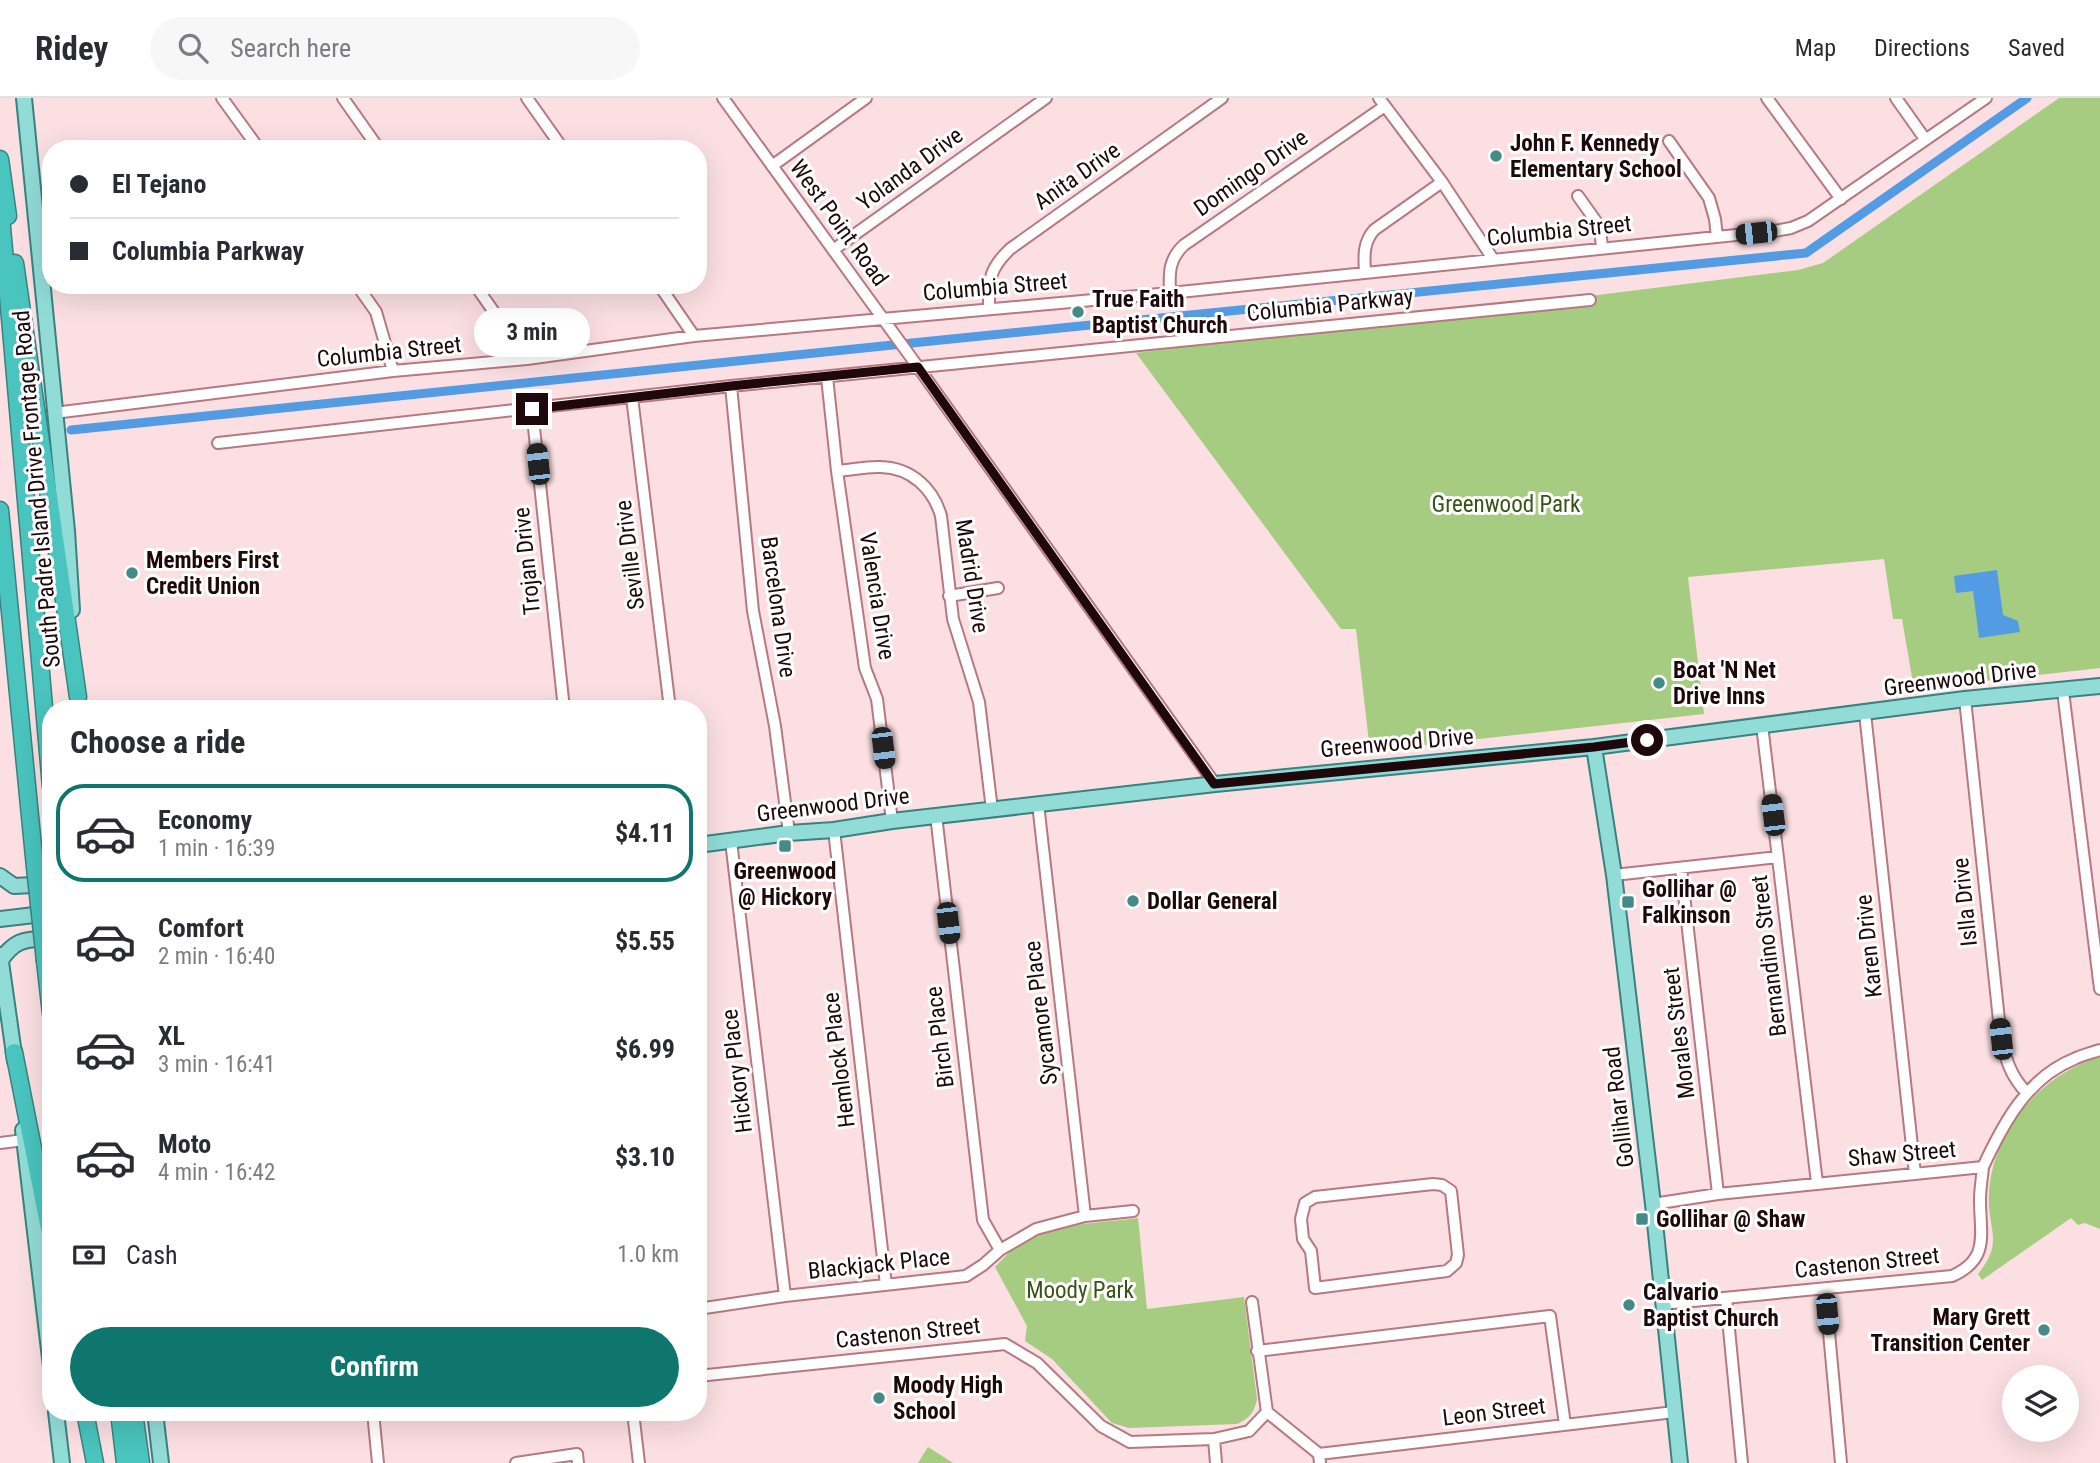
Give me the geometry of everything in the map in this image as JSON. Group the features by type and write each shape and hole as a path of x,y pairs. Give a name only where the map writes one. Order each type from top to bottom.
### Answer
{"highway":[{"path":"0,159 79,700"},
{"path":"0,204 43,700"},
{"path":"0,510 42,933"},
{"path":"14,1052 42,1194"},
{"path":"87,1421 98,1463"},
{"path":"95,1421 98,1463"},
{"path":"120,1421 125,1463"},
{"path":"135,1421 141,1463"},
{"path":"144,1421 146,1463"}],"main road":[{"name":"South Padre Island Drive Frontage Road","path":"24,98 42,237"},
{"name":"South Padre Island Drive Frontage Road","path":"47,294 79,700"},
{"name":"Greenwood Drive","path":"707,844 1214,784 1594,747 1965,699 2100,687"},
{"name":"Gollihar Road","path":"1594,747 1614,875 1680,1463"},
{"path":"0,876 14,886 42,884"},
{"path":"0,919 42,914"},
{"path":"42,939 21,940 0,958 14,1052 42,1291"},
{"path":"57,1421 62,1463"},
{"path":"156,1421 162,1463"}],"street":[{"path":"222,98 252,140"},
{"path":"343,98 373,140"},
{"path":"527,98 557,140"},
{"name":"West Point Road","path":"723,98 1214,784"},
{"path":"772,166 866,98"},
{"name":"Yolanda Drive","path":"833,250 1046,98"},
{"name":"Anita Drive","path":"989,309 989,278 1000,259 1010,249 1222,98"},
{"path":"1767,98 1841,198"},
{"path":"1896,98 1925,139"},
{"name":"Columbia Street","path":"54,413 393,371 527,359 694,336 1170,293 1791,228 1808,221 1986,98"},
{"path":"1382,102 1442,182 1493,259"},
{"name":"Domingo Drive","path":"1170,293 1169,270 1172,260 1184,245 1382,102"},
{"path":"1669,141 1709,198 1717,237"},
{"path":"1365,273 1364,250 1368,237 1442,182"},
{"path":"1578,196 1600,227 1602,248"},
{"path":"363,294 376,312 393,371"},
{"path":"481,294 527,359"},
{"path":"665,294 694,336"},
{"name":"Columbia Parkway","path":"218,443 827,377 915,363 1590,300"},
{"name":"Valencia Drive","path":"827,377 837,471 865,668 877,699 892,821"},
{"name":"Barcelona Drive","path":"731,386 754,611 775,726 789,833"},
{"name":"Seville Drive","path":"632,397 669,700"},
{"name":"Trojan Drive","path":"532,409 563,700"},
{"name":"Madrid Drive","path":"837,471 880,466 896,468 912,476 931,493 938,505 953,619 979,702 992,810"},
{"path":"949,596 998,588"},
{"path":"2063,691 2100,989"},
{"name":"Islla Drive","path":"1965,699 2001,1039 2007,1062 2017,1083 2027,1093"},
{"name":"Karen Drive","path":"1865,713 1915,1174"},
{"name":"Bernandino Street","path":"1762,725 1817,1183"},
{"name":"Sycamore Place","path":"1038,804 1085,1216"},
{"name":"Birch Place","path":"936,815 983,1220 1000,1250"},
{"name":"Hemlock Place","path":"834,830 886,1285"},
{"name":"Hickory Place","path":"731,841 785,1296"},
{"path":"1614,875 1778,858"},
{"name":"Morales Street","path":"1681,868 1718,1194"},
{"name":"Shaw Street","path":"1653,1204 1718,1194 1983,1167 2001,1128 2027,1093 2046,1076 2072,1059 2100,1050"},
{"path":"0,1143 24,1140"},
{"name":"Castenon Street","path":"1662,1304 1952,1276 1965,1270 1975,1260 1981,1247 1980,1198 1983,1167"},
{"path":"1433,1184 1442,1185 1451,1191 1458,1255 1456,1264 1447,1271 1315,1288 1311,1251 1303,1239 1301,1219 1305,1203 1315,1197 1433,1184"},
{"name":"Blackjack Place","path":"707,1309 785,1296 966,1276 1000,1250 1036,1229 1085,1216 1133,1211"},
{"path":"1825,1289 1841,1463"},
{"path":"1726,1298 1742,1463"},
{"path":"1252,1301 1267,1412 1320,1458"},
{"path":"1257,1351 1550,1316 1565,1425"},
{"name":"Castenon Street","path":"707,1375 1005,1344 1037,1363 1101,1426 1130,1442 1214,1439 1249,1431 1267,1412"},
{"name":"Leon Street","path":"1320,1458 1674,1412"},
{"path":"374,1421 378,1463"},
{"path":"634,1421 639,1463"},
{"path":"1214,1439 1216,1463"},
{"path":"516,1463 577,1459"}],"green space":[{"name":"Greenwood Park","path":"2059,98 2100,98 2100,668 1914,689 1902,619 1893,619 1884,559 1688,577 1704,714 1370,751 1356,629 1341,629 1136,353 1798,270 1823,263"},
{"path":"2100,1057 2100,1229 2085,1223 2078,1225 2071,1218 1982,1280 1978,1274 1991,1253 1993,1244 1989,1206 1992,1171 1999,1148 2010,1127 2040,1091 2058,1077 2078,1065"},
{"name":"Moody Park","path":"1138,1218 1147,1309 1244,1297 1257,1399 1251,1414 1245,1420 1237,1424 1129,1428 1112,1423 1052,1359 1025,1341 1027,1326 995,1267 1019,1244 1045,1232 1076,1225"},
{"path":"928,1447 953,1463 918,1463"}],"water":[{"path":"1997,570 2003,615 2018,621 2020,632 1979,638 1973,591 1956,593 1954,576"}],"waterway":[{"path":"71,430 1806,253 2027,98"}],"place":[{"name":"John F. Kennedy Elementary School","path":"1496,156"},
{"name":"True Faith Baptist Church","path":"1078,312"},
{"name":"Members First Credit Union","path":"132,573"},
{"name":"Boat 'N Net Drive Inns","path":"1659,683"},
{"name":"Greenwood @ Hickory","path":"785,846"},
{"name":"Dollar General","path":"1133,901"},
{"name":"Gollihar @ Falkinson","path":"1628,902"},
{"name":"Gollihar @ Shaw","path":"1642,1219"},
{"name":"Calvario Baptist Church","path":"1629,1305"},
{"name":"Mary Grett Transition Center","path":"2044,1330"},
{"name":"Moody High School","path":"879,1398"}],"route":[{"path":"532,409 918,367 1214,784 1647,740"}]}
